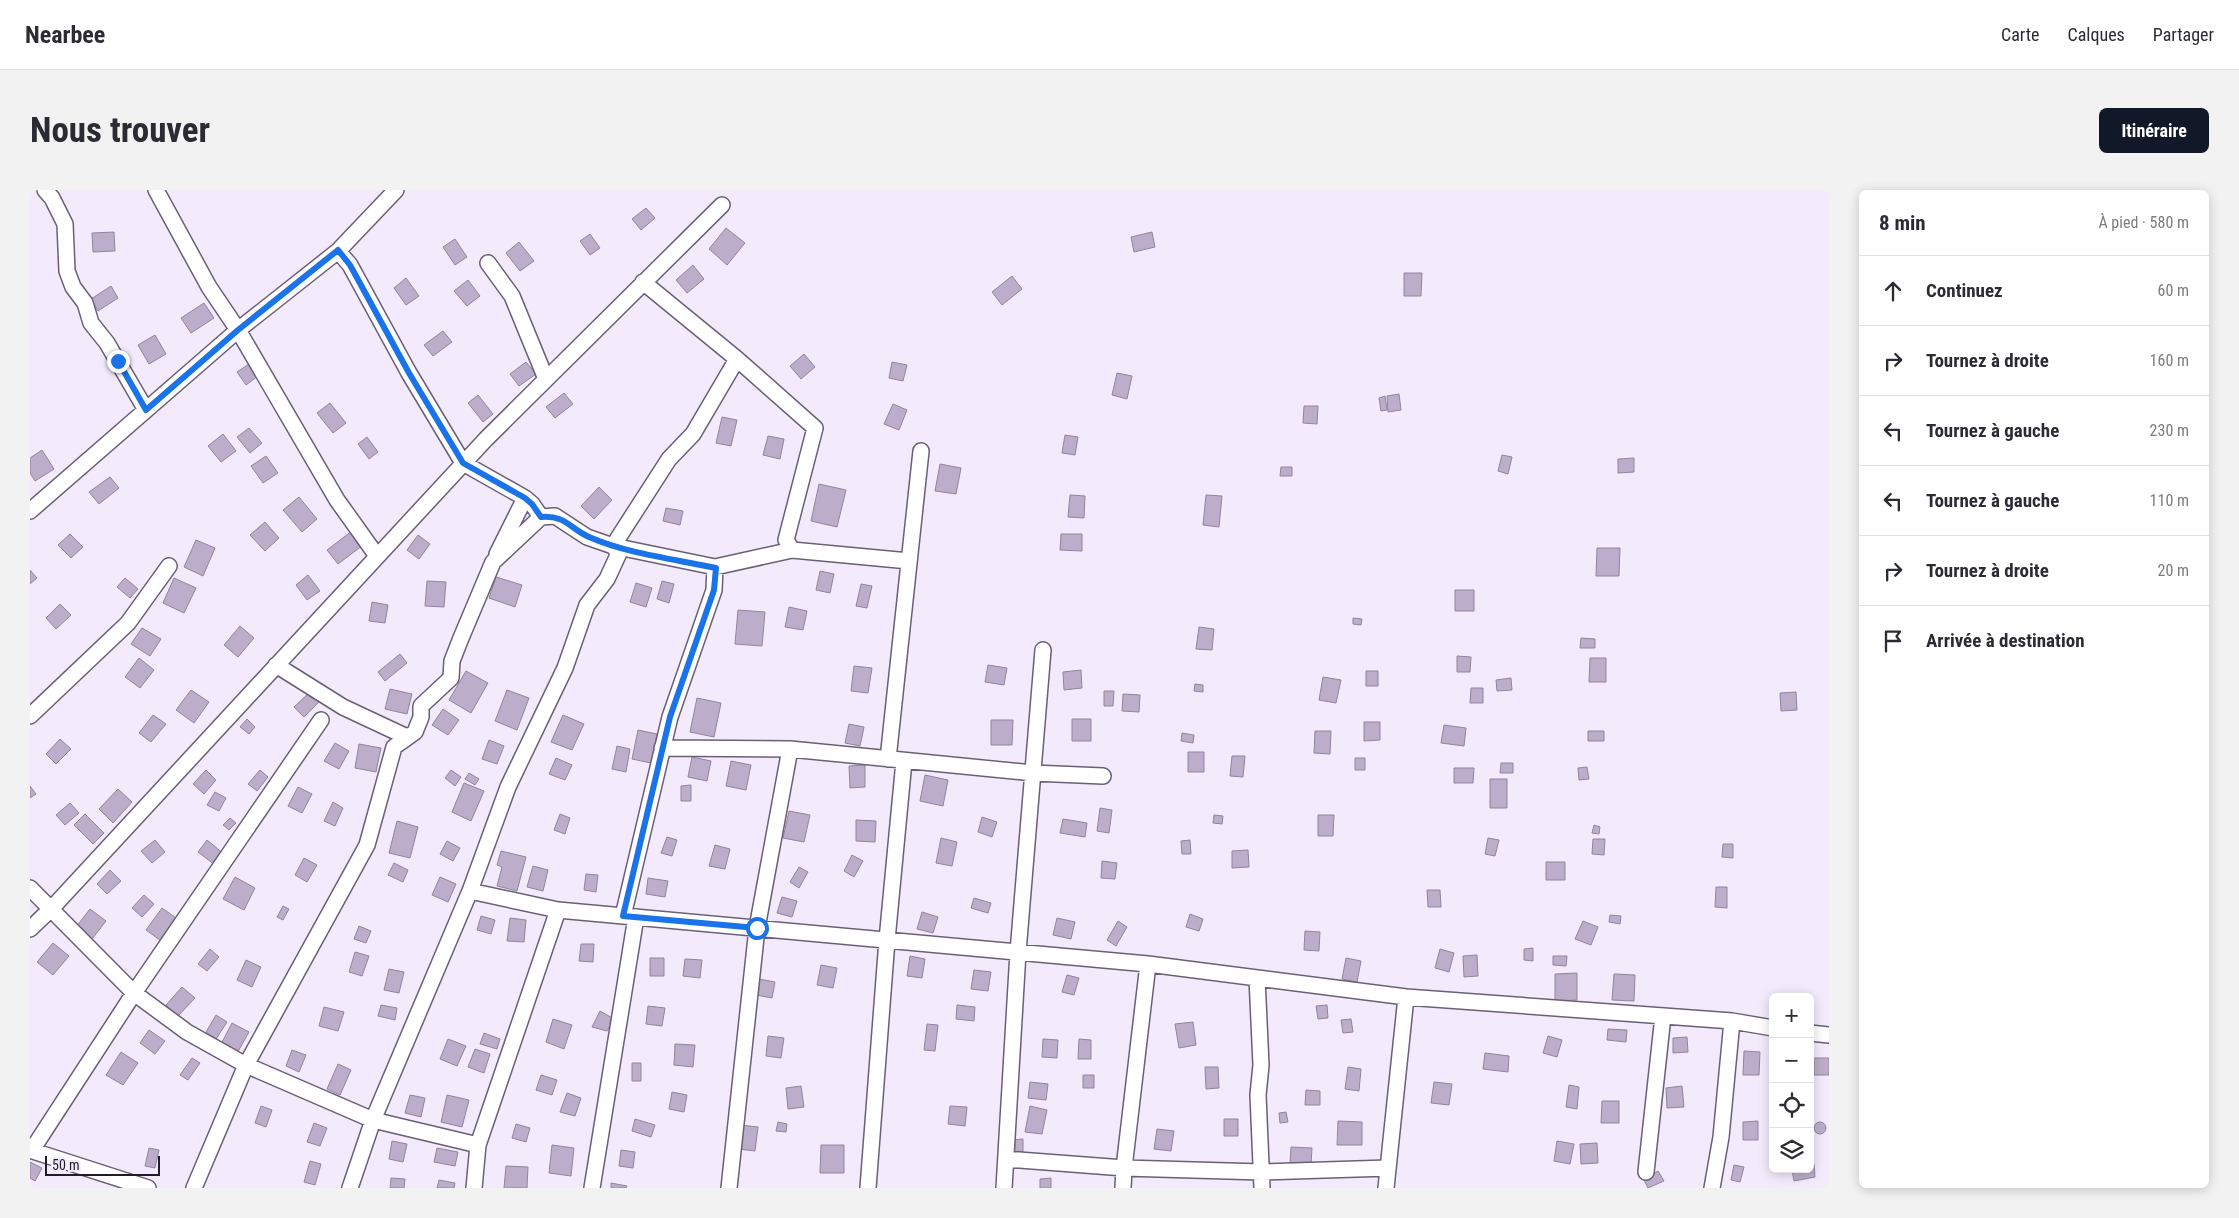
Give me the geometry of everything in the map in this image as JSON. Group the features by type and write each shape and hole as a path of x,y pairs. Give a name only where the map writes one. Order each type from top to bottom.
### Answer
{"street":[{"path":"45,190 52,198 65,224 67,271 73,287 84,303 91,323 107,342 146,410"},
{"path":"156,190 209,288 238,330 337,500 377,556"},
{"path":"30,511 238,330 338,250 396,190"},
{"path":"30,929 52,908 463,463 643,282 722,206"},
{"path":"338,250 350,265 409,373 463,463 525,498 541,517"},
{"path":"488,263 512,296 546,379"},
{"path":"643,282 737,359 815,428 786,540 792,550"},
{"path":"613,546 669,459 693,434 737,359"},
{"path":"888,759 922,451"},
{"path":"194,1188 246,1065 367,845 394,747 415,732 421,717 421,706 451,678 452,661 469,616 525,498"},
{"path":"494,562 541,517 555,516 587,536 613,546 716,568 792,550 910,561"},
{"path":"350,1188 373,1120 470,891 508,787 565,668 587,605 607,579 619,554 613,546"},
{"path":"30,716 128,623 169,566"},
{"path":"592,1188 629,916 662,748 670,717 714,590 716,568"},
{"path":"1004,1188 1018,952 1043,650"},
{"path":"276,665 343,707 407,737"},
{"path":"148,1188 31,1150 134,993 321,720"},
{"path":"662,748 790,750 1033,774 1103,776"},
{"path":"729,1188 757,928 790,750"},
{"path":"868,1188 887,940 904,761"},
{"path":"30,888 52,908 134,993 187,1032 246,1065 373,1120 478,1145"},
{"path":"470,891 558,910 1148,964 1406,997 1732,1021 1769,1027"},
{"path":"474,1188 478,1145 558,910"},
{"path":"1123,1188 1148,964"},
{"path":"1257,978 1261,1065 1258,1095 1262,1188"},
{"path":"1386,1188 1406,997"},
{"path":"1646,1172 1663,1016"},
{"path":"1712,1188 1721,1137 1732,1021"},
{"path":"1814,1033 1829,1035"},
{"path":"1006,1159 1124,1168 1262,1172 1388,1168"}],"building":[{"path":"646,208 655,218 641,230 632,219"},
{"path":"726,228 745,243 727,265 709,249"},
{"path":"114,232 115,251 93,252 92,233"},
{"path":"1152,232 1155,247 1134,252 1131,237"},
{"path":"590,234 600,248 590,255 580,241"},
{"path":"455,239 467,257 455,265 443,247"},
{"path":"519,242 534,261 520,271 506,253"},
{"path":"693,265 704,279 687,293 676,280"},
{"path":"1404,273 1422,273 1421,296 1404,296"},
{"path":"1012,276 1022,289 1002,305 992,292"},
{"path":"406,278 419,296 406,305 394,288"},
{"path":"468,280 480,296 467,306 454,291"},
{"path":"111,286 118,298 98,311 91,299"},
{"path":"204,303 214,318 191,333 181,318"},
{"path":"443,331 452,342 433,356 424,345"},
{"path":"155,335 166,354 149,364 138,345"},
{"path":"804,354 815,367 801,379 790,366"},
{"path":"526,362 536,374 519,386 510,374"},
{"path":"892,362 907,365 903,381 889,378"},
{"path":"249,364 258,376 246,385 237,372"},
{"path":"1117,373 1132,376 1127,399 1112,395"},
{"path":"564,393 573,404 555,418 546,407"},
{"path":"1399,394 1401,410 1388,412 1387,396"},
{"path":"478,395 493,414 483,422 468,403"},
{"path":"1385,396 1387,410 1381,411 1379,398"},
{"path":"330,403 346,423 333,433 317,413"},
{"path":"893,404 907,410 899,430 884,424"},
{"path":"1304,406 1318,406 1317,424 1303,423"},
{"path":"722,417 737,420 731,446 716,443"},
{"path":"249,428 262,443 250,453 237,437"},
{"path":"223,434 236,451 221,462 208,446"},
{"path":"1065,435 1078,437 1075,455 1062,453"},
{"path":"768,436 784,439 780,459 763,455"},
{"path":"367,437 378,452 369,459 358,444"},
{"path":"42,450 54,469 35,481 30,473 30,458"},
{"path":"1502,455 1512,457 1508,474 1498,471"},
{"path":"266,456 278,473 263,483 251,466"},
{"path":"1634,458 1634,472 1618,473 1618,459"},
{"path":"940,464 961,468 956,494 935,491"},
{"path":"1281,467 1292,467 1292,476 1280,476"},
{"path":"110,477 119,488 99,504 89,492"},
{"path":"819,484 846,490 837,527 811,521"},
{"path":"599,487 612,500 594,519 581,506"},
{"path":"1070,495 1085,496 1084,518 1068,517"},
{"path":"1206,495 1222,496 1219,527 1203,525"},
{"path":"299,497 317,519 302,532 283,510"},
{"path":"666,508 683,511 680,525 663,521"},
{"path":"265,522 279,538 265,551 250,535"},
{"path":"352,531 363,545 338,564 327,550"},
{"path":"70,534 83,547 71,558 58,545"},
{"path":"1061,534 1082,534 1082,551 1060,550"},
{"path":"418,535 430,544 419,559 407,550"},
{"path":"196,540 215,548 203,576 184,567"},
{"path":"1597,548 1620,548 1619,576 1596,576"},
{"path":"30,570 37,578 30,584"},
{"path":"820,571 834,574 830,593 816,590"},
{"path":"308,575 320,591 307,600 296,585"},
{"path":"496,577 522,585 515,607 489,598"},
{"path":"125,578 138,589 130,598 117,587"},
{"path":"174,578 196,588 184,613 163,603"},
{"path":"427,581 446,582 444,607 425,606"},
{"path":"662,581 674,584 669,603 657,599"},
{"path":"636,583 652,588 646,607 630,602"},
{"path":"861,584 872,586 867,608 856,606"},
{"path":"1455,590 1474,590 1474,611 1455,611"},
{"path":"372,602 388,605 385,623 369,621"},
{"path":"60,604 71,615 56,629 46,618"},
{"path":"789,607 807,611 803,630 785,627"},
{"path":"738,610 765,612 762,646 735,644"},
{"path":"1353,618 1362,619 1361,625 1353,624"},
{"path":"240,626 254,638 238,657 224,645"},
{"path":"1199,627 1214,629 1212,650 1196,649"},
{"path":"142,628 161,639 150,656 131,644"},
{"path":"1581,638 1595,639 1595,648 1580,648"},
{"path":"400,654 407,663 385,681 378,672"},
{"path":"1457,656 1471,657 1470,672 1457,672"},
{"path":"139,658 154,670 140,688 125,677"},
{"path":"1590,658 1606,658 1606,682 1589,682"},
{"path":"988,665 1007,668 1004,685 985,682"},
{"path":"854,666 872,668 868,693 851,691"},
{"path":"1081,670 1082,688 1064,690 1063,672"},
{"path":"466,671 488,683 471,713 449,700"},
{"path":"1366,671 1378,671 1378,686 1366,686"},
{"path":"1323,677 1341,680 1336,703 1319,700"},
{"path":"1511,678 1512,690 1497,691 1496,680"},
{"path":"1195,684 1203,685 1203,692 1194,691"},
{"path":"1471,688 1483,688 1483,703 1470,703"},
{"path":"390,689 412,694 407,714 385,709"},
{"path":"191,690 209,702 194,723 176,710"},
{"path":"507,690 529,698 517,730 495,721"},
{"path":"1104,691 1114,691 1113,706 1104,706"},
{"path":"310,692 319,702 304,717 294,707"},
{"path":"1796,692 1797,710 1781,711 1780,693"},
{"path":"1123,694 1140,695 1139,712 1122,711"},
{"path":"697,698 721,703 714,737 690,732"},
{"path":"443,709 459,720 448,735 432,725"},
{"path":"153,715 166,724 151,742 139,733"},
{"path":"563,715 584,724 572,750 551,742"},
{"path":"247,719 255,727 249,734 240,727"},
{"path":"1072,719 1091,719 1091,741 1072,741"},
{"path":"991,720 1013,720 1012,745 991,745"},
{"path":"1364,722 1380,722 1380,740 1364,741"},
{"path":"849,724 864,727 860,746 845,743"},
{"path":"1444,725 1466,728 1464,746 1441,743"},
{"path":"638,730 657,734 651,763 632,759"},
{"path":"1315,731 1331,731 1330,754 1314,753"},
{"path":"1588,731 1604,731 1604,741 1588,741"},
{"path":"1182,733 1194,735 1193,743 1181,741"},
{"path":"60,739 71,749 56,764 46,754"},
{"path":"489,740 504,746 497,764 482,759"},
{"path":"335,743 349,751 339,769 324,761"},
{"path":"359,744 381,748 376,772 355,768"},
{"path":"617,746 630,749 626,772 612,769"},
{"path":"1188,752 1204,752 1204,772 1188,772"},
{"path":"1232,756 1245,756 1243,777 1230,776"},
{"path":"692,757 711,761 707,781 688,777"},
{"path":"556,758 572,765 565,780 549,774"},
{"path":"1355,758 1365,758 1365,770 1355,770"},
{"path":"731,761 751,765 746,790 726,786"},
{"path":"1501,763 1513,763 1513,773 1500,773"},
{"path":"865,765 865,787 850,788 849,766"},
{"path":"1587,767 1589,779 1579,780 1578,768"},
{"path":"1454,768 1474,768 1473,783 1454,783"},
{"path":"206,770 216,780 204,794 193,784"},
{"path":"260,770 268,777 257,791 248,784"},
{"path":"451,770 461,777 455,786 445,778"},
{"path":"469,773 479,779 475,785 465,779"},
{"path":"925,775 948,780 943,806 920,801"},
{"path":"1490,779 1507,779 1507,808 1490,808"},
{"path":"464,783 484,791 471,821 452,812"},
{"path":"691,785 691,801 681,801 681,786"},
{"path":"30,786 36,794 30,798"},
{"path":"298,787 312,794 302,813 288,806"},
{"path":"118,789 132,802 113,823 99,809"},
{"path":"215,792 226,798 219,811 207,805"},
{"path":"333,802 343,808 335,826 324,821"},
{"path":"70,803 79,813 65,825 56,815"},
{"path":"1100,808 1112,810 1109,833 1097,831"},
{"path":"789,811 810,815 804,842 783,838"},
{"path":"85,814 104,833 93,844 74,825"},
{"path":"560,814 570,818 565,834 554,830"},
{"path":"1214,815 1223,816 1222,824 1213,823"},
{"path":"1318,815 1334,815 1333,836 1318,836"},
{"path":"982,817 997,822 992,837 978,832"},
{"path":"230,818 236,823 229,830 223,825"},
{"path":"1063,819 1087,823 1085,837 1060,833"},
{"path":"856,820 876,821 875,842 856,841"},
{"path":"397,821 418,827 410,858 389,853"},
{"path":"1594,825 1600,827 1599,834 1592,833"},
{"path":"667,837 677,840 672,856 661,853"},
{"path":"941,838 957,842 952,866 936,863"},
{"path":"1488,838 1499,840 1495,856 1485,854"},
{"path":"1593,839 1605,839 1604,855 1592,854"},
{"path":"155,840 165,852 152,863 141,851"},
{"path":"207,840 224,854 215,865 198,852"},
{"path":"1190,840 1191,854 1182,854 1181,841"},
{"path":"447,841 460,848 453,861 440,854"},
{"path":"1723,844 1733,844 1733,858 1722,857"},
{"path":"715,845 730,849 725,869 709,866"},
{"path":"1248,850 1249,867 1232,868 1232,851"},
{"path":"501,851 526,857 517,891 497,886 502,867 497,865"},
{"path":"852,855 863,861 854,877 844,871"},
{"path":"304,858 317,865 307,882 295,875"},
{"path":"1102,861 1117,863 1115,879 1101,878"},
{"path":"1546,862 1565,862 1565,880 1546,880"},
{"path":"394,863 408,870 403,882 388,875"},
{"path":"533,866 548,870 543,891 527,887"},
{"path":"799,867 808,872 799,888 790,882"},
{"path":"110,870 121,881 107,894 97,884"},
{"path":"586,874 598,875 596,892 584,890"},
{"path":"235,877 255,888 244,910 223,899"},
{"path":"440,877 456,884 448,902 432,895"},
{"path":"648,878 668,881 665,897 646,894"},
{"path":"1716,887 1727,887 1727,908 1715,907"},
{"path":"1427,890 1440,890 1441,907 1428,907"},
{"path":"144,895 154,904 142,917 132,908"},
{"path":"782,897 797,901 792,917 777,913"},
{"path":"974,898 991,903 988,913 971,908"},
{"path":"283,906 289,909 283,920 277,917"},
{"path":"162,908 176,918 160,940 146,930"},
{"path":"90,909 106,921 92,939 76,927"},
{"path":"922,912 938,917 933,933 917,929"},
{"path":"1190,914 1203,919 1199,931 1186,927"},
{"path":"1610,915 1621,916 1620,924 1609,922"},
{"path":"481,916 495,920 491,934 477,930"},
{"path":"510,918 526,920 524,942 507,941"},
{"path":"1057,918 1075,922 1071,939 1053,935"},
{"path":"1118,921 1127,927 1116,946 1107,940"},
{"path":"1583,921 1598,927 1591,945 1575,939"},
{"path":"359,926 371,931 366,943 354,939"},
{"path":"1305,931 1320,932 1319,951 1304,950"},
{"path":"53,943 69,956 53,975 37,962"},
{"path":"581,944 594,944 593,962 579,961"},
{"path":"1533,948 1533,961 1524,960 1524,949"},
{"path":"210,949 219,957 207,971 198,964"},
{"path":"1440,949 1454,953 1449,972 1435,968"},
{"path":"355,952 369,956 362,976 349,972"},
{"path":"1477,955 1478,976 1464,977 1463,956"},
{"path":"910,956 925,959 922,978 907,976"},
{"path":"1553,956 1567,956 1566,966 1553,965"},
{"path":"650,958 664,958 664,976 650,976"},
{"path":"1346,958 1361,961 1357,982 1342,979"},
{"path":"685,959 702,960 700,978 683,976"},
{"path":"246,960 261,967 252,987 237,980"},
{"path":"821,965 837,968 833,988 817,985"},
{"path":"389,969 404,972 399,993 384,990"},
{"path":"974,970 991,972 988,991 971,989"},
{"path":"1577,973 1577,1000 1555,1001 1555,974"},
{"path":"1614,974 1635,975 1634,1001 1612,1000"},
{"path":"1067,975 1079,978 1074,995 1062,992"},
{"path":"759,979 775,982 772,998 756,995"},
{"path":"182,987 195,998 178,1016 166,1005"},
{"path":"381,1005 397,1008 395,1020 378,1016"},
{"path":"957,1005 975,1007 974,1021 956,1019"},
{"path":"1327,1005 1328,1018 1318,1019 1316,1006"},
{"path":"648,1006 665,1008 662,1026 646,1024"},
{"path":"324,1007 344,1012 338,1031 319,1026"},
{"path":"600,1011 614,1019 607,1031 592,1027"},
{"path":"216,1015 227,1022 216,1039 206,1032"},
{"path":"553,1019 572,1025 564,1049 546,1042"},
{"path":"1351,1019 1353,1032 1343,1033 1341,1020"},
{"path":"1193,1022 1196,1045 1179,1048 1175,1024"},
{"path":"232,1023 249,1032 236,1055 220,1046"},
{"path":"927,1024 938,1025 935,1051 924,1050"},
{"path":"1608,1029 1627,1030 1626,1042 1607,1040"},
{"path":"149,1030 165,1041 155,1054 140,1043"},
{"path":"484,1033 500,1039 497,1049 480,1044"},
{"path":"768,1036 784,1038 781,1058 766,1056"},
{"path":"1548,1036 1562,1040 1557,1057 1543,1053"},
{"path":"1687,1037 1688,1052 1673,1053 1673,1038"},
{"path":"448,1039 466,1046 457,1066 440,1059"},
{"path":"1043,1039 1058,1040 1057,1058 1042,1057"},
{"path":"1079,1039 1091,1040 1091,1059 1078,1059"},
{"path":"675,1044 695,1045 693,1067 674,1065"},
{"path":"475,1049 490,1054 484,1073 468,1067"},
{"path":"292,1050 306,1055 299,1072 286,1066"},
{"path":"1744,1051 1760,1052 1759,1075 1743,1075"},
{"path":"121,1052 138,1063 123,1085 106,1075"},
{"path":"1485,1053 1509,1056 1508,1072 1483,1069"},
{"path":"192,1058 200,1063 188,1080 180,1075"},
{"path":"1814,1058 1829,1058 1829,1075 1814,1075"},
{"path":"632,1063 641,1063 641,1081 632,1081"},
{"path":"338,1064 351,1070 340,1095 327,1089"},
{"path":"1205,1067 1218,1067 1219,1088 1206,1089"},
{"path":"1348,1067 1361,1069 1359,1091 1345,1089"},
{"path":"541,1075 557,1080 552,1095 536,1090"},
{"path":"1083,1075 1094,1075 1094,1088 1083,1088"},
{"path":"1030,1082 1048,1084 1046,1100 1028,1098"},
{"path":"1434,1082 1452,1084 1449,1105 1431,1103"},
{"path":"1569,1085 1579,1087 1577,1109 1566,1107"},
{"path":"801,1086 804,1107 788,1109 786,1088"},
{"path":"1682,1086 1684,1107 1667,1108 1666,1088"},
{"path":"1306,1090 1320,1091 1320,1105 1305,1105"},
{"path":"672,1092 687,1095 684,1112 669,1109"},
{"path":"567,1093 581,1098 575,1116 560,1112"},
{"path":"410,1095 425,1098 421,1117 405,1113"},
{"path":"447,1095 469,1100 462,1127 441,1122"},
{"path":"1602,1101 1619,1101 1619,1123 1601,1123"},
{"path":"261,1106 272,1110 266,1127 255,1123"},
{"path":"950,1106 967,1107 965,1126 948,1124"},
{"path":"1030,1106 1047,1110 1042,1134 1025,1132"},
{"path":"1286,1112 1288,1122 1280,1123 1279,1113"},
{"path":"635,1119 655,1125 651,1137 632,1131"},
{"path":"1224,1119 1238,1119 1238,1136 1224,1136"},
{"path":"1338,1121 1362,1122 1362,1145 1337,1145"},
{"path":"1758,1121 1758,1140 1743,1140 1743,1122"},
{"path":"778,1122 787,1124 786,1132 776,1131"},
{"path":"1818,1122 1822,1122 1826,1126 1826,1130 1822,1134 1818,1134 1814,1130 1814,1126"},
{"path":"314,1123 327,1128 320,1146 307,1142"},
{"path":"516,1124 530,1128 526,1142 512,1138"},
{"path":"740,1125 758,1127 755,1151 738,1149"},
{"path":"1157,1129 1174,1131 1171,1151 1154,1149"},
{"path":"1023,1139 1023,1152 1011,1153 1011,1140"},
{"path":"392,1141 407,1144 403,1162 389,1159"},
{"path":"1557,1141 1574,1144 1570,1164 1554,1161"},
{"path":"1597,1143 1598,1163 1581,1164 1580,1144"},
{"path":"552,1145 574,1148 571,1176 549,1173"},
{"path":"821,1145 844,1145 844,1173 820,1173"},
{"path":"1291,1147 1312,1148 1311,1165 1290,1164"},
{"path":"149,1148 159,1150 155,1168 145,1166"},
{"path":"437,1148 458,1152 455,1166 434,1162"},
{"path":"621,1150 635,1152 633,1168 619,1166"},
{"path":"310,1161 321,1164 315,1185 304,1182"},
{"path":"30,1162 42,1168 35,1181 30,1178"},
{"path":"1814,1164 1815,1177 1794,1181 1793,1173 1814,1173"},
{"path":"1734,1165 1744,1167 1740,1182 1731,1180"},
{"path":"506,1166 528,1167 527,1188 504,1188"},
{"path":"1658,1171 1664,1181 1648,1188 1644,1180"},
{"path":"391,1178 405,1179 404,1188 390,1188"},
{"path":"1051,1178 1051,1188 1040,1188 1040,1179"},
{"path":"439,1180 455,1183 454,1188 437,1188"},
{"path":"611,1183 627,1186 626,1188 611,1188"}],"route":[{"path":"118,361 146,410 238,330 338,250 350,265 409,373 463,463 525,498 541,517 555,516 587,536 613,546 716,568 714,590 670,717 623,916 757,928"}]}
